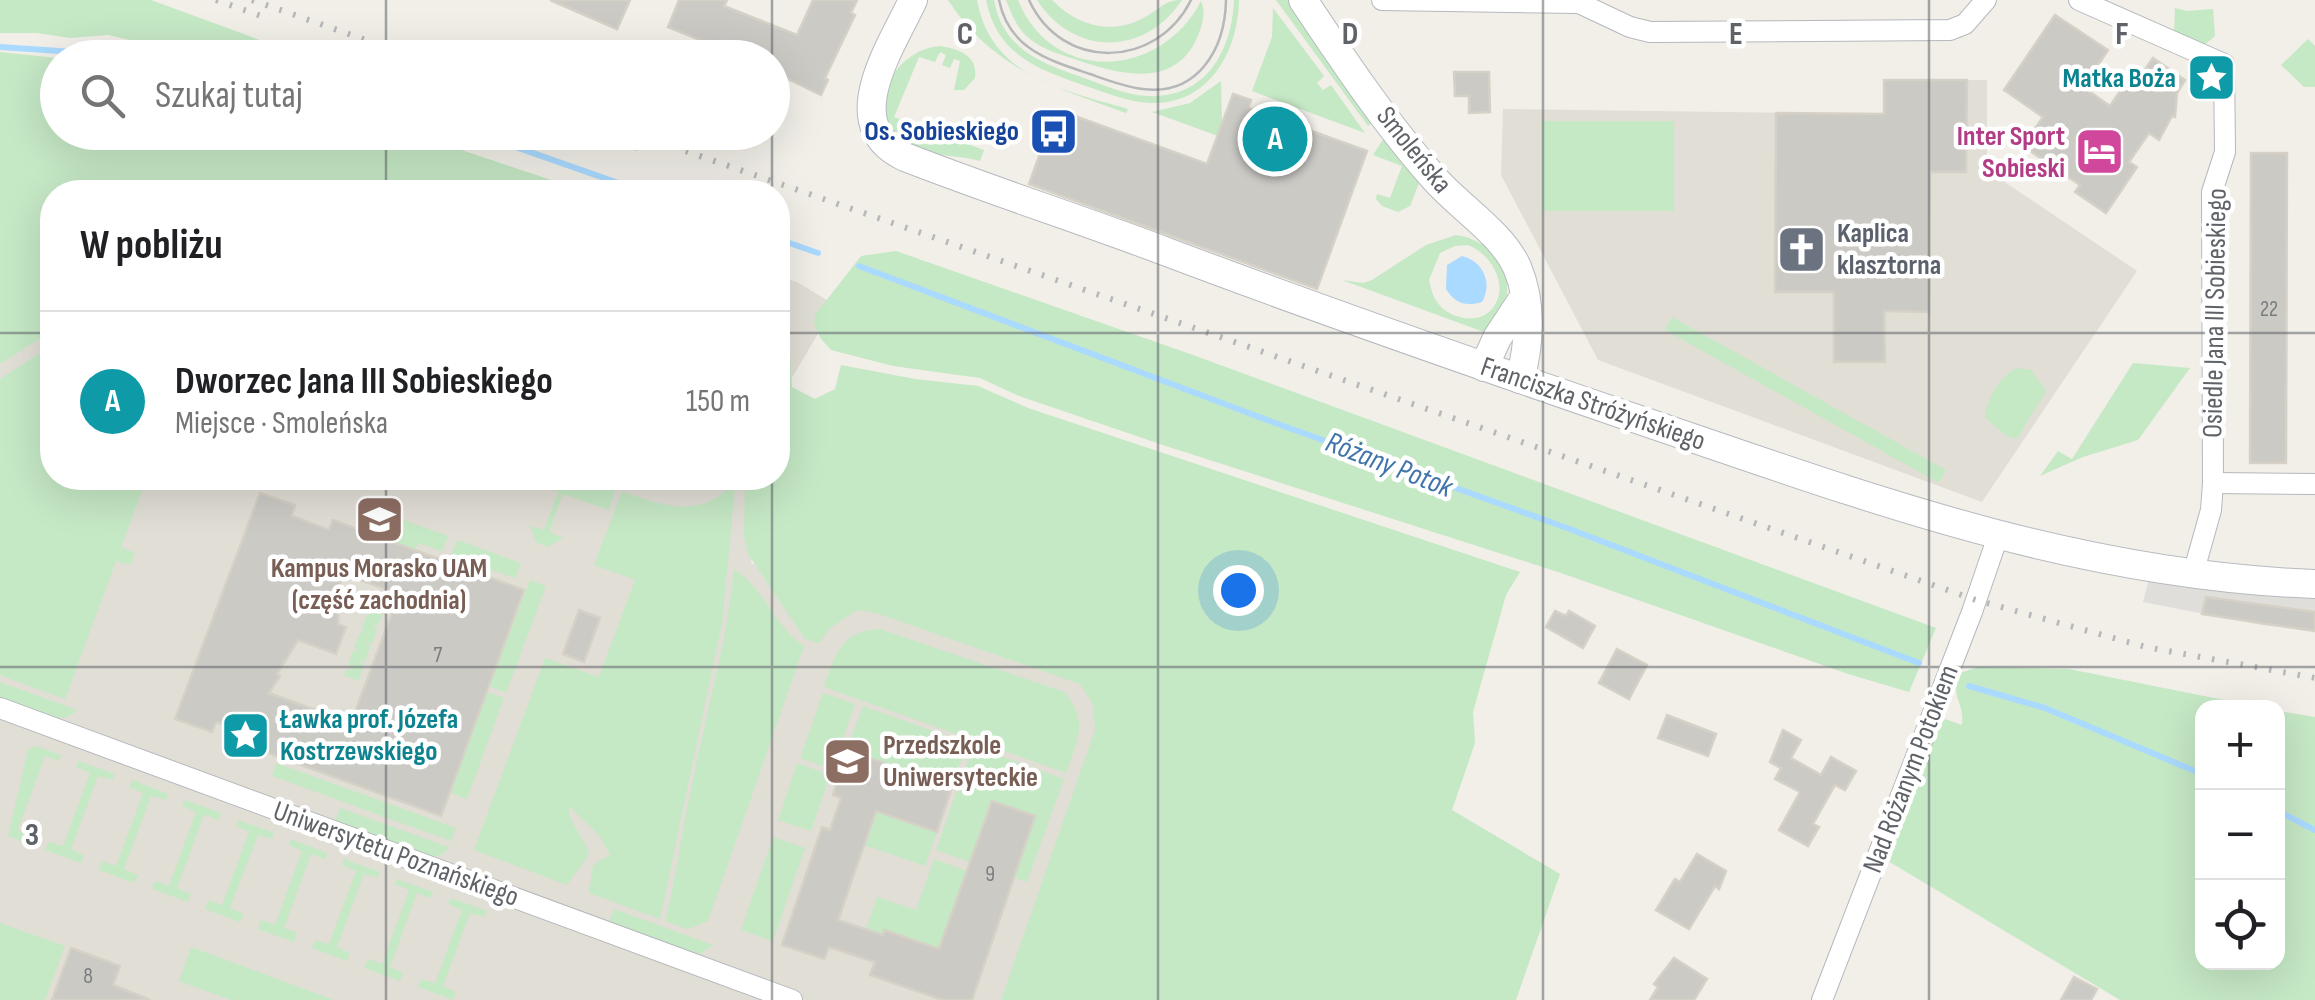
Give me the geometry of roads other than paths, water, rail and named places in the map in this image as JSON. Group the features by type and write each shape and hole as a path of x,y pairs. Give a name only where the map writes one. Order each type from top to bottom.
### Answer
{"street":[{"name":"Franciszka Stróżyńskiego","path":"913,0 871,97 872,124 890,149 936,169 1484,367 1914,513 2090,558 2193,574 2315,584"},
{"path":"1382,0 1588,2 1630,27 1650,32 1950,30 1965,24 1986,0"},
{"name":"Osiedle Jana III Sobieskiego","path":"2079,0 2224,64 2226,152 2212,192 2213,483 2211,510 2193,574"},
{"name":"Smoleńska","path":"1311,3 1430,174 1505,248 1518,270 1528,340 1520,379"},
{"path":"1484,367 1496,338 1524,297"},
{"path":"2213,483 2315,484"},
{"name":"Nad Różanym Potokiem","path":"1822,1000 1998,536"},
{"name":"Uniwersytetu Poznańskiego","path":"0,708 792,1000"}],"water":[{"path":"1462,256 1476,263 1484,274 1482,302 1461,303 1446,289 1447,265"}],"waterway":[{"name":"Różany Potok","path":"0,47 40,50"},
{"name":"Różany Potok","path":"524,150 610,180"},
{"name":"Różany Potok","path":"790,243 818,253"},
{"name":"Różany Potok","path":"859,266 1919,663"},
{"name":"Różany Potok","path":"1969,686 2045,708 2195,771"},
{"name":"Różany Potok","path":"2285,815 2315,830"}],"tram line":[{"path":"999,0 1012,30 1032,50 1074,69 1143,89 1179,85 1205,66 1220,36 1226,0"},
{"path":"1029,0 1044,24 1063,40 1086,50 1110,53 1134,49 1156,39 1176,23 1191,0"}],"railway":[{"path":"216,0 267,18"},
{"path":"252,0 366,40"},
{"path":"683,150 769,180"},
{"path":"790,187 1976,600 2146,647 2315,678"}],"place":[{"name":"Matka Boża","path":"2211,78"},
{"name":"Os. Sobieskiego","path":"1054,131"},
{"name":"Dworzec Jana III Sobieskiego","path":"1275,139"},
{"name":"Inter Sport Sobieski","path":"2100,152"},
{"name":"Kaplica klasztorna","path":"1802,249"},
{"name":"Kampus Morasko UAM (część zachodnia)","path":"379,520"},
{"name":"Ławka prof. Józefa Kostrzewskiego","path":"245,735"},
{"name":"Przedszkole Uniwersyteckie","path":"848,761"}]}
